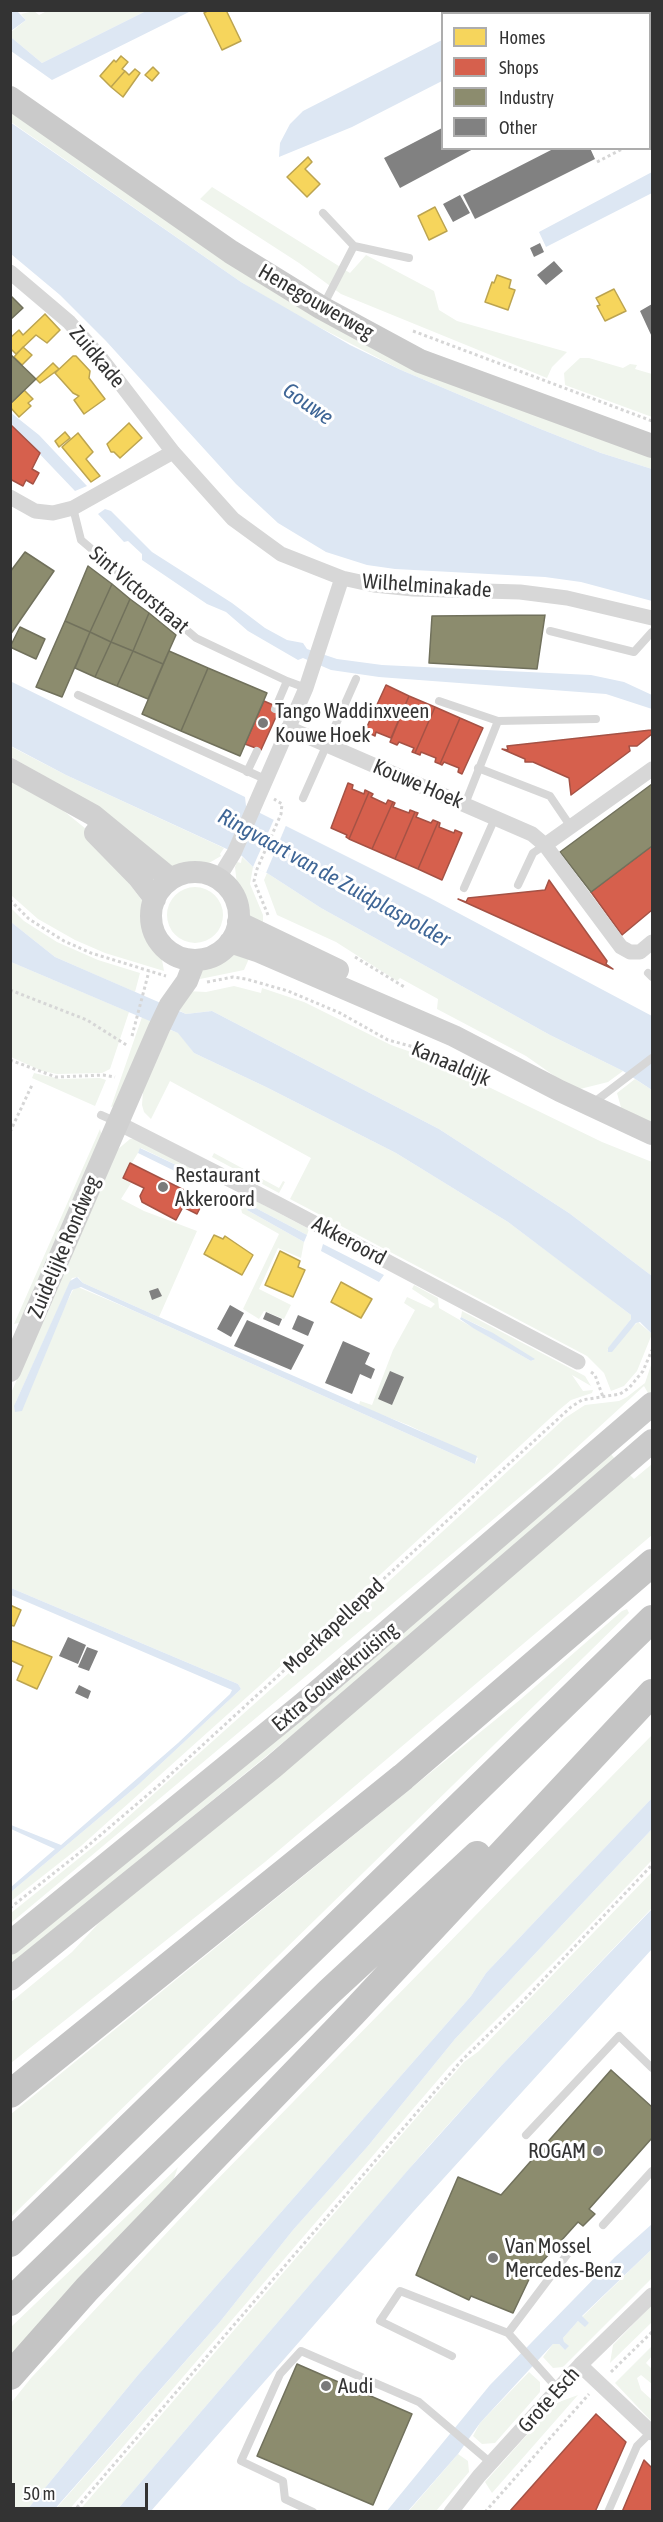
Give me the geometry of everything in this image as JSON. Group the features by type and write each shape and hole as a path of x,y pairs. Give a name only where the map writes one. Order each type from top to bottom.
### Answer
{"highway":[{"path":"10,2094 403,1777 652,1563"},
{"path":"10,2243 652,1619"},
{"path":"10,2301 329,1992 652,1693"},
{"path":"10,2376 87,2289 352,2014 652,1693"}],"main road":[{"name":"Henegouwerweg","path":"10,98 231,252 322,308 420,361 652,446"},
{"path":"10,768 57,792 93,815 171,879"},
{"path":"57,792 138,877 154,899"},
{"path":"189,873 209,875 218,879 226,885 236,902 234,932 211,957 184,957 159,942 153,930 151,918 154,899 161,888 171,879 189,873"},
{"name":"Kanaaldijk","path":"234,932 257,951 454,1035 590,1106 652,1134"},
{"name":"Zuidelijke Rondweg","path":"10,1371 110,1119 170,1005 184,957"},
{"name":"Extra Gouwekruising","path":"10,1943 319,1691 652,1404"},
{"name":"Extra Gouwekruising","path":"10,1979 273,1767 652,1441"}],"street":[{"name":"Zuidkade","path":"10,272 69,322 100,357 173,452"},
{"path":"10,497 34,510 53,513 78,506 173,452"},
{"name":"Wilhelminakade","path":"173,452 233,519 281,554 342,578 374,585 413,589 520,592 577,600 652,618"},
{"path":"218,879 234,853 306,688 342,578"},
{"name":"Kouwe Hoek","path":"288,728 532,834 545,845 621,947 630,952 640,952 652,942"},
{"path":"545,845 652,769"},
{"name":"Akkeroord","path":"110,1119 278,1204 578,1362"},
{"name":"Grote Esch","path":"451,2511 491,2463 580,2365 652,2295"},
{"path":"580,2365 652,2432"}],"lane":[{"path":"323,213 354,246 409,258"},
{"path":"322,308 354,246"},
{"name":"Sint Victorstraat","path":"78,506 81,540 196,638 306,688"},
{"path":"550,631 634,652 652,632"},
{"path":"303,798 356,679"},
{"path":"275,709 287,681"},
{"path":"78,695 265,779"},
{"path":"439,701 498,721 596,718"},
{"path":"465,804 498,721"},
{"path":"248,772 257,751"},
{"path":"478,768 550,796 571,827"},
{"path":"464,888 495,818"},
{"path":"518,885 533,853 545,845"},
{"path":"590,1106 652,1058"},
{"path":"526,2134 619,2036 652,2068"},
{"path":"603,2225 652,2171"},
{"path":"508,2333 572,2248"},
{"path":"452,2356 380,2322 400,2291 508,2333 558,2389"},
{"path":"313,2511 285,2499 283,2481 241,2461 280,2374 301,2351 419,2402 491,2463"},
{"path":"608,2511 637,2446 652,2432"}],"path":[{"path":"597,162 620,150"},
{"name":"Henegouwerweg","path":"408,329 652,422"},
{"path":"257,869 282,814"},
{"path":"10,900 29,919 64,940 91,953 150,971 136,1020"},
{"name":"Kanaaldijk","path":"246,979 288,991 340,1013 388,1040 429,1051 498,1083"},
{"path":"10,990 87,1020 128,1046"},
{"path":"10,1060 56,1077 103,1075 117,1077"},
{"path":"10,1132 32,1085"},
{"name":"Moerkapellepad","path":"10,1908 90,1845 189,1758 557,1418 578,1402 620,1394 629,1388 643,1371 652,1350"},
{"path":"578,1362 595,1375 603,1397"},
{"path":"73,2511 462,2060 522,2002 652,1865"},
{"name":"Grote Esch","path":"485,2511 600,2384 652,2332"}],"shaded area":[{"path":"49,10 146,11 42,63 12,38 11,32 26,20 21,14 34,11 39,15"},
{"path":"10,112 214,252 652,456 652,469 601,453 401,370 298,316 241,282 11,122"},
{"path":"212,187 350,273 366,255 434,291 439,310 457,321 567,352 552,367 547,378 341,294 299,263 200,199"},
{"path":"580,358 589,358 623,368 630,364 637,365 635,369 652,374 652,417 565,385 564,373"},
{"path":"10,746 66,775 224,848 221,856 209,863 171,867 78,795 11,757"},
{"path":"10,779 49,799 91,833 144,903 146,928 152,943 161,954 164,971 105,953 75,940 38,919 12,896 10,893"},
{"path":"242,857 253,867 250,884 263,915 263,924 251,919 246,912 237,885 235,867 237,862 241,863"},
{"path":"267,873 321,908 550,1035 623,1071 608,1082 580,1089 556,1077 526,1056 437,1009 438,999 400,978 397,981 336,942 277,915 264,880"},
{"path":"195,887 206,889 215,895 221,904 223,915 221,926 215,935 206,941 195,943 184,941 175,935 169,926 167,915 169,904 175,895 184,889"},
{"path":"10,907 24,921 57,942 98,960 140,973 135,992 55,957 11,922"},
{"path":"234,953 251,954 244,970 200,979 202,968"},
{"path":"11,962 129,1012 110,1069 102,1073 57,1074 42,1071 11,1057"},
{"path":"234,986 261,993 262,988 304,1002 391,1045 431,1059 602,1142 652,1162 652,1276 569,1213 439,1129 212,1011 186,1014 178,1010 187,991 206,992"},
{"path":"142,1017 151,1021 115,1106 111,1107"},
{"path":"170,1030 179,1033 194,1053 396,1153 508,1222 631,1315 631,1319 607,1350 638,1322 652,1334 637,1371 624,1386 611,1391 604,1373 587,1356 290,1199 311,1158 170,1081 151,1119 144,1112 142,1105 143,1091"},
{"path":"34,1073 60,1079 100,1078 106,1080 95,1106 32,1078"},
{"path":"635,1079 652,1090 652,1124 622,1111 617,1093"},
{"path":"100,1129 102,1136 23,1322 14,1324"},
{"path":"141,1138 199,1170 192,1185 189,1178 191,1172 141,1148 122,1179 131,1183 121,1199 144,1211 197,1231 159,1317 83,1283 78,1277 72,1278 14,1406 73,1290 78,1287 475,1464 478,1458 408,1425 359,1406 360,1401 372,1405 393,1350 415,1310 404,1303 407,1297 431,1308 435,1304 412,1289 414,1285 438,1298 439,1308 531,1361 533,1361 484,1328 461,1317 462,1311 585,1376 591,1386 572,1375 583,1391 593,1390 592,1393 571,1400 559,1410 257,1688 81,1846 11,1901 11,1892 137,1786 241,1689 238,1684 11,1588 11,1393 117,1150 130,1139"},
{"path":"214,1153 279,1188 283,1181 285,1182 279,1193 212,1157"},
{"path":"247,1196 309,1229 307,1235 250,1205 247,1210 304,1242 301,1258 278,1248 259,1289 291,1305 284,1319 264,1311 259,1319 243,1309 279,1234 242,1213 241,1208"},
{"path":"652,1362 652,1400 644,1386 551,1471 11,1923 11,1913 109,1834 319,1646 565,1418 585,1405 619,1401 627,1397 645,1383"},
{"path":"610,1453 615,1459 346,1691 11,1965 11,1955"},
{"path":"652,1464 652,1535 265,1862 11,2063 11,2002 72,1952 108,1913 630,1475 634,1479"},
{"path":"627,1609 629,1613 11,2217 11,2114 521,1699"},
{"path":"652,1735 652,1798 486,1973 471,1996 138,2375 26,2511 11,2512 11,2403 31,2378 204,2193"},
{"path":"652,1829 652,1860 449,2067 68,2511 53,2512 219,2323 293,2230 368,2146 455,2039"},
{"path":"652,1872 652,1908 501,2066 427,2148 116,2511 78,2512 464,2062 479,2051"},
{"path":"178,2167 173,2181 11,2357 11,2327"},
{"path":"652,2249 652,2278 563,2367 553,2368 543,2357 553,2344 559,2344 565,2350 563,2338 578,2321 589,2324 582,2317"},
{"path":"652,2305 652,2322 610,2363 613,2345"},
{"path":"652,2346 652,2356 646,2363 652,2369 652,2384 641,2375 637,2378 641,2390 652,2400 652,2422 615,2383"},
{"path":"529,2372 540,2382 540,2392 495,2443 482,2444 473,2436 480,2423"},
{"path":"578,2395 492,2493 485,2482 551,2408 559,2402"},
{"path":"458,2454 468,2461 469,2472 436,2511 408,2512"}],"water":[{"path":"10,11 17,11 26,20 11,31 12,38 42,63 146,11 191,11 52,80 11,51"},
{"path":"441,41 441,82 352,127 279,157 280,143 290,124 303,111"},
{"name":"Gouwe","path":"10,122 241,282 350,345 401,370 538,428 601,453 652,469 652,601 581,582 545,577 395,569 367,565 326,552 278,523 236,484 106,341 60,295 11,254"},
{"path":"652,172 652,193 546,247 539,232"},
{"path":"10,412 39,435 87,486 75,491 11,424"},
{"path":"105,509 111,511 152,552 232,603 265,628 287,640 303,643 307,649 337,659 382,665 591,675 624,682 652,695 652,709 606,694 379,677 331,670 303,658 298,660 248,631 226,612 207,604 142,560 142,554 128,541 124,542 98,514"},
{"name":"Ringvaart van de Zuidplaspolder","path":"10,681 245,797 246,806 430,898 652,1016 652,1090 623,1071 550,1035 321,908 267,873 253,867 242,856 66,775 11,746"},
{"path":"11,922 55,957 186,1014 212,1011 439,1129 569,1213 652,1276 652,1334 640,1322 636,1323 612,1352 608,1352 608,1348 631,1319 631,1315 508,1222 396,1153 194,1053 178,1033 11,962"},
{"path":"140,1148 191,1172 189,1178 138,1153"},
{"path":"250,1205 307,1235 304,1242 247,1210"},
{"path":"323,1244 384,1275 379,1282 321,1251"},
{"path":"77,1277 83,1283 477,1456 475,1464 81,1287 72,1290 22,1411 15,1412 14,1406 70,1281"},
{"path":"461,1317 493,1333 535,1359 531,1361 473,1328 460,1319"},
{"path":"11,1588 238,1684 241,1689 137,1786 11,1892 11,1887 55,1849 11,1829 11,1825 61,1845 178,1743 232,1690 11,1595"},
{"path":"652,1798 652,1829 455,2039 368,2146 293,2230 219,2323 53,2511 26,2511 138,2375 471,1996 486,1973"},
{"path":"652,1909 652,1949 413,2212 151,2511 116,2511 408,2170 501,2066"},
{"path":"652,2224 652,2249 582,2316 589,2323 585,2327 578,2321 563,2338 569,2346 565,2350 559,2344 553,2344 480,2423 458,2454 408,2511 386,2512 490,2385 615,2257"}],"pier":[{"path":"275,817 287,823 266,873 253,867"}],"building: Homes":[{"path":"209,10 226,10 241,41 222,50 204,13"},
{"path":"121,56 128,62 122,69 125,71 111,87 100,76 114,60 116,62"},
{"path":"153,67 159,73 152,81 145,75"},
{"path":"135,69 140,73 123,97 111,87 125,71 129,75"},
{"path":"308,157 312,162 305,169 320,184 307,197 287,177"},
{"path":"435,207 447,231 429,240 418,216"},
{"path":"497,275 511,280 509,288 515,290 508,310 485,302"},
{"path":"614,289 626,311 605,321 597,306 600,305 596,298"},
{"path":"45,314 60,330 47,343 36,335 16,354 10,348 10,338 19,330 23,335"},
{"path":"23,347 32,355 22,365 14,357"},
{"path":"73,356 76,356 90,371 89,378 105,399 84,414 74,400 79,396 73,393 55,373"},
{"path":"53,363 59,369 40,383 36,379"},
{"path":"24,390 33,399 28,403 31,406 19,417 10,404"},
{"path":"129,423 142,438 120,458 111,452 107,444"},
{"path":"65,432 70,438 59,447 55,441"},
{"path":"78,433 93,452 86,459 100,476 91,482 62,447"},
{"path":"214,1235 223,1239 225,1236 253,1255 242,1275 204,1254"},
{"path":"280,1251 300,1261 298,1267 305,1270 293,1297 265,1285"},
{"path":"341,1282 372,1299 361,1318 331,1302"},
{"path":"10,1605 21,1610 14,1626 10,1625"},
{"path":"10,1640 52,1657 37,1689 17,1680 23,1666 10,1660"}],"building: Shops":[{"path":"10,424 40,453 32,469 39,473 33,484 26,480 23,486 10,479"},
{"path":"386,685 409,696 391,738 376,732 375,736 365,731"},
{"path":"409,696 435,707 415,753 412,752 414,748 399,742 397,745 390,742"},
{"path":"264,701 280,708 261,750 245,744"},
{"path":"435,707 460,718 440,764 435,762 436,758 421,752 420,755 415,753"},
{"path":"460,718 483,728 462,774 458,772 459,768 444,762 440,764"},
{"path":"651,730 652,734 637,746 629,746 630,751 571,795 569,778 533,762 525,762 525,759 502,749 508,750 507,746"},
{"path":"348,783 353,785 352,789 364,794 365,790 369,792 349,839 347,835 331,828"},
{"path":"369,792 373,794 371,797 386,804 388,800 393,802 372,849 349,839"},
{"path":"393,802 395,803 393,807 409,813 410,810 415,812 395,859 372,849"},
{"path":"415,812 418,813 416,817 431,823 433,820 438,822 418,869 395,859"},
{"path":"438,822 439,827 454,833 455,830 462,833 442,880 418,869"},
{"path":"652,846 652,910 622,935 591,892"},
{"path":"549,880 607,961 606,964 613,969 458,899 466,902 468,898 545,890"},
{"path":"130,1163 204,1200 197,1214 183,1207 176,1220 142,1202 140,1196 144,1188 123,1178"},
{"path":"596,2414 626,2442 595,2512 510,2511"},
{"path":"644,2460 652,2468 652,2512 622,2512"}],"building: Industry":[{"path":"10,295 23,308 10,320"},
{"path":"10,354 36,379 10,404"},
{"path":"25,552 54,571 10,635 10,572"},
{"path":"88,566 112,584 90,632 65,621"},
{"path":"112,584 130,599 111,642 90,632"},
{"path":"130,599 149,613 133,651 111,642"},
{"path":"149,613 176,635 163,664 133,651"},
{"path":"545,615 537,669 429,663 432,616"},
{"path":"65,621 90,632 62,697 36,687"},
{"path":"20,627 45,639 36,659 10,647"},
{"path":"90,632 111,642 95,677 75,668"},
{"path":"111,642 133,651 117,686 95,677"},
{"path":"133,651 163,664 148,699 117,686"},
{"path":"169,651 208,668 181,731 142,714"},
{"path":"208,668 267,693 240,756 181,731"},
{"path":"652,784 652,846 591,892 560,852"},
{"path":"611,2070 652,2107 652,2138 589,2209 595,2214 583,2226 578,2222 532,2273 513,2313 471,2296 469,2300 416,2275 458,2177 501,2195"},
{"path":"297,2364 412,2414 373,2505 257,2456"}],"building: Other":[{"path":"589,10 652,10 652,15 651,12 586,12"},
{"path":"441,129 441,150 471,150 400,188 384,158"},
{"path":"551,150 591,150 595,159 475,219 463,195"},
{"path":"460,195 470,213 453,222 443,204"},
{"path":"540,243 544,252 534,257 530,248"},
{"path":"554,261 563,271 546,285 537,275"},
{"path":"652,304 652,337 640,311"},
{"path":"158,1288 162,1296 152,1300 149,1291"},
{"path":"230,1305 244,1313 231,1337 217,1329"},
{"path":"266,1312 282,1319 279,1326 263,1319"},
{"path":"298,1315 314,1322 308,1336 292,1329"},
{"path":"247,1320 304,1345 291,1370 234,1346"},
{"path":"343,1341 370,1353 365,1364 375,1369 371,1379 360,1374 352,1394 325,1383"},
{"path":"390,1371 404,1377 392,1405 378,1399"},
{"path":"68,1637 86,1645 78,1664 59,1656"},
{"path":"87,1647 98,1651 89,1671 78,1667"},
{"path":"79,1685 91,1691 88,1699 75,1693"}],"place":[{"name":"Tango Waddinxveen Kouwe Hoek","path":"263,723"},
{"name":"Restaurant Akkeroord","path":"163,1187"},
{"name":"ROGAM","path":"598,2151"},
{"name":"Van Mossel Mercedes-Benz","path":"493,2258"},
{"name":"Audi","path":"326,2386"}]}
